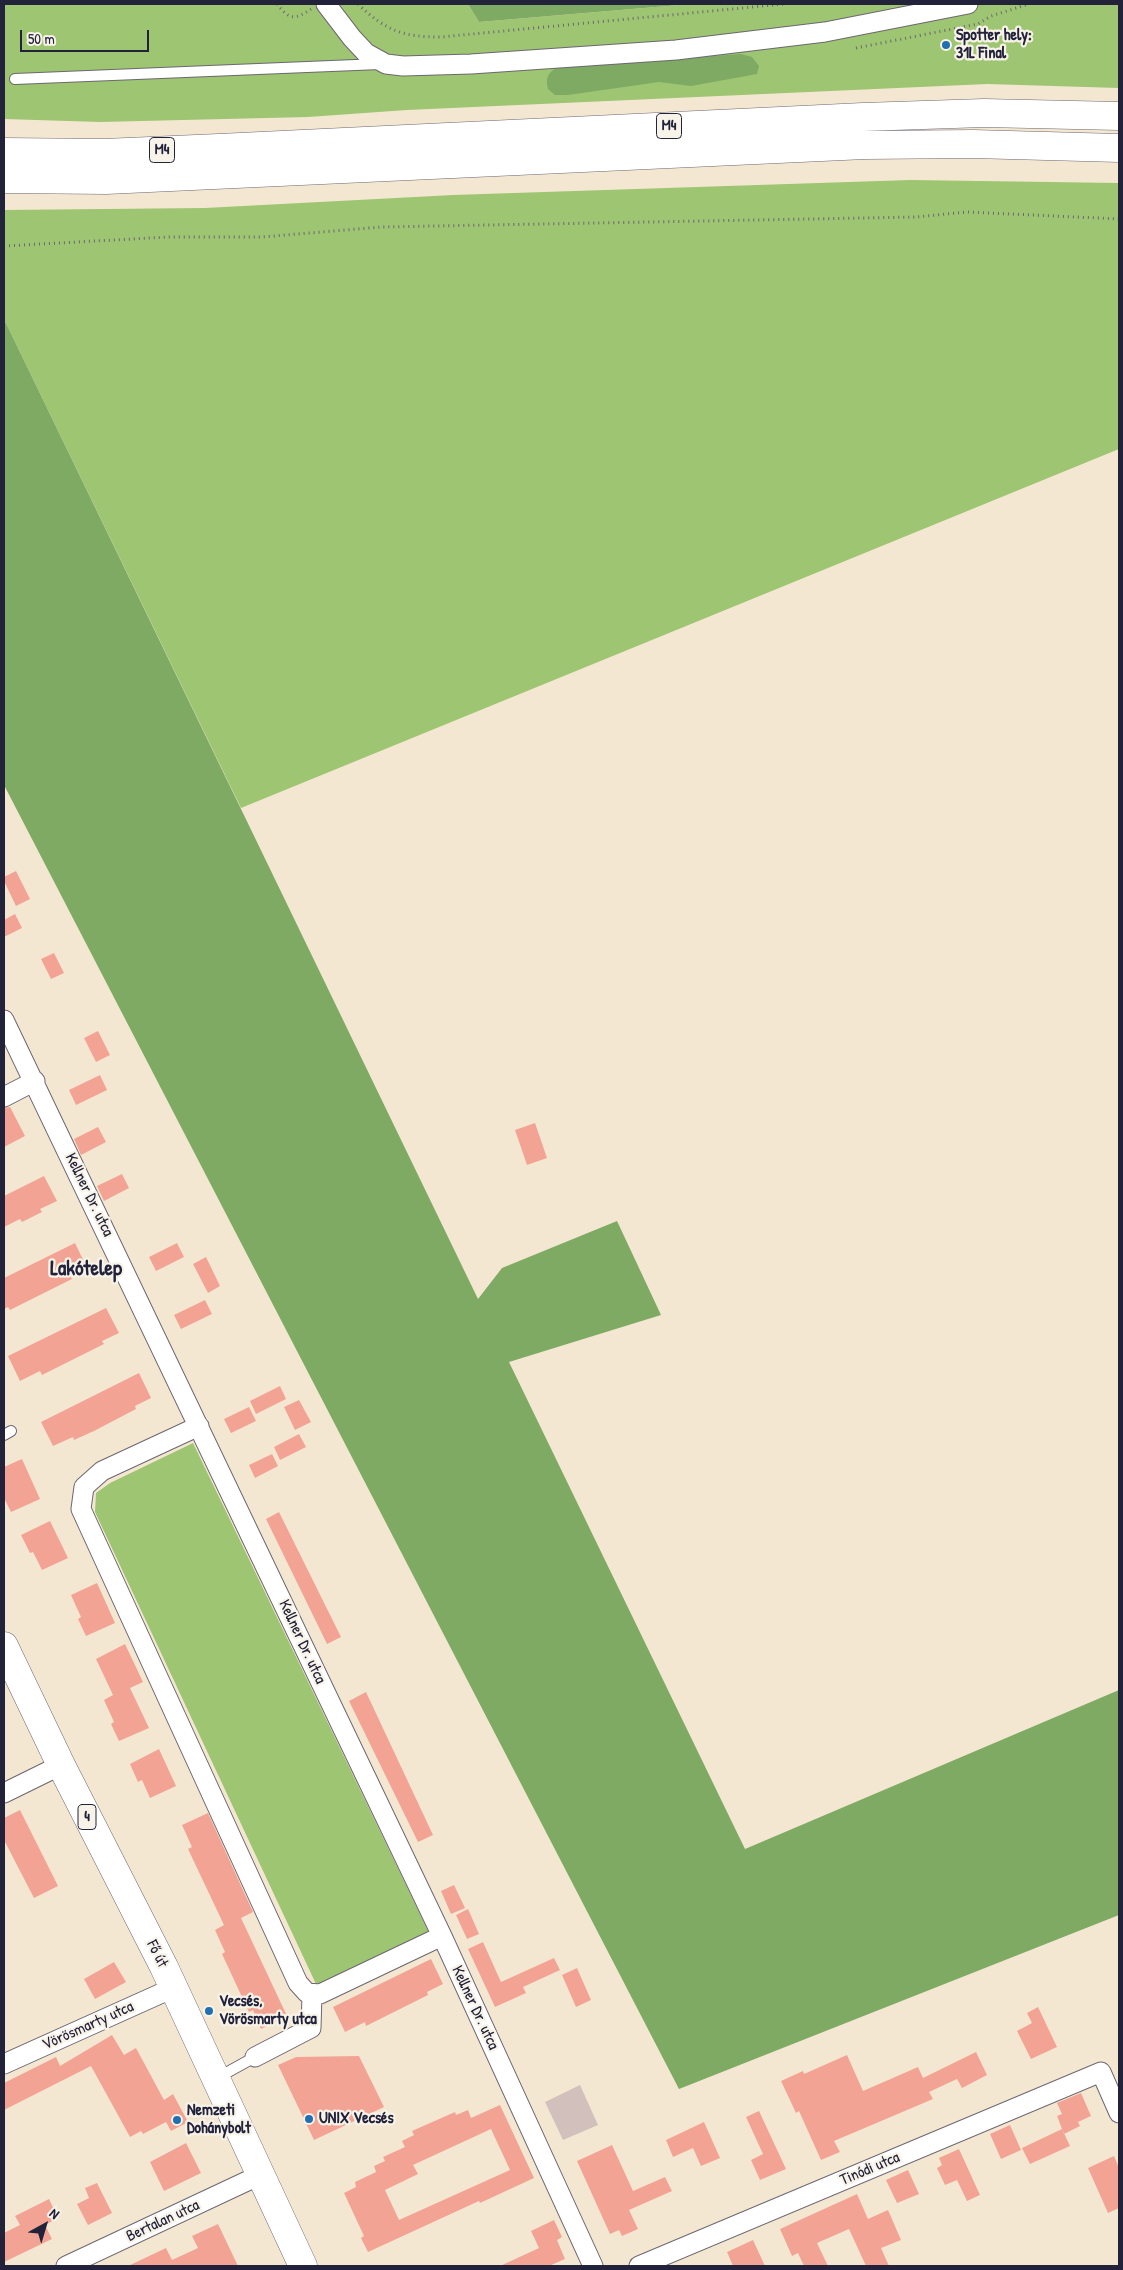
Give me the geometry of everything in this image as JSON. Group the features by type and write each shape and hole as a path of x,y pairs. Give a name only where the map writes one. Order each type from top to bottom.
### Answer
{"main road":[{"name":"M4","path":"4,152 104,153 975,113 1119,116"},
{"name":"M4","path":"4,179 116,180 865,145 973,144 1119,148"},
{"name":"Fő út","path":"4,1646 61,1765 173,1988 302,2266"}],"street":[{"path":"321,5 366,53 386,64 448,66 676,50 825,32 968,4"},
{"name":"Kellner Dr. utca","path":"4,1020 35,1081 442,1936 593,2266"},
{"path":"4,1097 35,1081"},
{"path":"199,1426 102,1471 84,1487 81,1509 298,1983 307,1993 320,1994 442,1936"},
{"path":"4,1793 61,1765"},
{"name":"Vörösmarty utca","path":"4,2064 173,1988"},
{"path":"255,2057 311,2028 312,1994"},
{"name":"Tinódi utca","path":"639,2266 1101,2072 1119,2113"},
{"name":"Bertalan utca","path":"66,2266 260,2175"}],"lane":[{"path":"15,79 386,64"},
{"path":"216,2078 255,2057"}],"path":[{"path":"277,4 290,16 298,18 321,5"},
{"path":"358,4 375,21 394,31 417,37 441,37 784,4"},
{"path":"4,246 169,237 262,237 382,227 916,217 967,212 1119,219"}],"shaded area":[{"path":"580,2085 598,2125 563,2140 545,2102"}],"green space":[{"path":"4,4 468,4 479,22 691,4 1119,4 1119,88 987,84 407,110 308,117 100,122 4,119"},
{"path":"468,4 691,4 479,22"},
{"path":"741,54 752,57 759,66 757,74 691,86 659,82 568,95 555,95 548,89 547,85 548,76 557,67"},
{"path":"910,180 1119,183 1119,449 241,808 4,319 4,210 205,208 453,195"},
{"path":"4,319 478,1299 502,1268 617,1221 661,1315 509,1362 745,1849 1119,1690 1119,1915 679,2089 4,785"},
{"path":"193,1443 430,1935 326,1984 316,1984 95,1512 96,1493 110,1483"}],"building":[{"path":"16,871 30,899 16,906 4,881 4,877"},
{"path":"15,914 22,928 4,937 4,920"},
{"path":"54,953 64,973 51,979 41,959"},
{"path":"98,1031 110,1055 96,1062 84,1038"},
{"path":"100,1075 107,1090 76,1105 69,1090"},
{"path":"10,1107 25,1136 4,1147 4,1108"},
{"path":"535,1123 547,1158 527,1165 515,1130"},
{"path":"98,1127 106,1142 81,1155 74,1139"},
{"path":"122,1174 129,1188 104,1201 97,1186"},
{"path":"44,1176 57,1201 40,1209 42,1212 22,1222 20,1219 4,1227 4,1196"},
{"path":"75,1243 87,1268 70,1276 72,1279 10,1310 8,1307 4,1309 4,1278"},
{"path":"177,1243 184,1257 156,1271 149,1257"},
{"path":"206,1257 220,1286 208,1293 193,1264"},
{"path":"205,1300 212,1314 181,1329 174,1315"},
{"path":"106,1308 119,1333 102,1341 104,1344 42,1375 40,1371 20,1381 8,1356"},
{"path":"139,1373 151,1398 135,1406 136,1409 94,1431 74,1440 73,1437 53,1446 41,1422"},
{"path":"280,1386 286,1399 256,1414 250,1401"},
{"path":"299,1400 311,1422 295,1430 284,1407"},
{"path":"249,1407 256,1421 231,1433 224,1419"},
{"path":"299,1434 306,1447 280,1460 274,1447"},
{"path":"272,1454 278,1466 255,1478 249,1465"},
{"path":"22,1459 40,1499 11,1512 4,1498 4,1467"},
{"path":"279,1512 341,1637 327,1644 266,1519"},
{"path":"50,1521 68,1558 42,1570 33,1552 30,1553 21,1535"},
{"path":"97,1583 115,1623 86,1636 78,1619 81,1617 71,1595"},
{"path":"125,1644 143,1682 130,1688 149,1728 119,1741 111,1724 114,1722 104,1700 113,1695 96,1659"},
{"path":"366,1692 433,1835 418,1842 349,1701"},
{"path":"159,1749 176,1786 150,1798 142,1780 138,1782 130,1764"},
{"path":"20,1810 58,1886 34,1898 4,1840 4,1818"},
{"path":"208,1813 253,1912 241,1918 287,2016 261,2029 253,2010 249,2012 222,1954 225,1952 215,1930 224,1925 188,1849 192,1847 182,1825"},
{"path":"454,1885 465,1908 451,1914 441,1891"},
{"path":"468,1909 479,1934 467,1939 456,1915"},
{"path":"483,1942 501,1982 554,1958 560,1970 523,1987 526,1993 495,2007 468,1949"},
{"path":"431,1959 443,1984 427,1992 428,1995 366,2026 365,2022 345,2032 333,2007"},
{"path":"114,1962 126,1982 95,1999 84,1979"},
{"path":"577,1968 591,2000 576,2007 562,1975"},
{"path":"1038,2007 1057,2047 1031,2059 1017,2031 1032,2023 1027,2013"},
{"path":"112,2035 124,2055 136,2048 164,2100 173,2094 188,2122 171,2131 166,2122 143,2134 141,2131 130,2137 91,2066 4,2110 4,2083 56,2057 60,2066"},
{"path":"976,2052 987,2075 962,2088 957,2079 929,2092 933,2099 834,2141 840,2152 821,2160 799,2111 796,2113 781,2081 803,2071 804,2074 847,2055 863,2091 918,2067 923,2078"},
{"path":"359,2056 384,2107 314,2140 278,2065 296,2057"},
{"path":"1081,2093 1091,2116 1078,2122 1080,2126 1064,2134 1057,2116 1062,2114 1057,2103"},
{"path":"500,2105 534,2178 368,2252 361,2238 364,2236 344,2193 356,2187 355,2182 376,2172 374,2166 385,2161 383,2157 405,2147 402,2141 414,2135 412,2131 455,2112 456,2115 468,2110 471,2118","holes":["491,2129 510,2170 399,2220 385,2190 418,2174 413,2165"]},
{"path":"759,2111 786,2169 760,2180 751,2160 763,2154 746,2117"},
{"path":"704,2122 720,2158 701,2166 693,2148 673,2157 666,2140"},
{"path":"1010,2125 1021,2150 1001,2159 990,2134"},
{"path":"1062,2129 1070,2146 1030,2164 1022,2148"},
{"path":"186,2143 201,2173 164,2191 150,2162"},
{"path":"612,2145 633,2191 665,2177 672,2191 629,2210 638,2229 622,2236 619,2230 610,2234 577,2161"},
{"path":"959,2149 980,2195 967,2201 957,2180 945,2185 937,2168 942,2165 939,2158"},
{"path":"1114,2156 1119,2168 1119,2208 1108,2213 1088,2168"},
{"path":"908,2170 919,2194 897,2203 886,2180"},
{"path":"97,2183 112,2213 88,2225 77,2204 89,2198 85,2188"},
{"path":"857,2194 868,2219 888,2210 901,2240 881,2248 889,2266 866,2266 849,2229 817,2243 828,2266 804,2266 798,2253 792,2256 780,2229"},
{"path":"49,2199 58,2218 45,2225 52,2239 4,2262 4,2233 20,2225 15,2216"},
{"path":"554,2220 562,2237 557,2240 565,2259 549,2266 500,2266 539,2248 531,2231"},
{"path":"218,2224 238,2266 128,2266 166,2248 172,2260 198,2248 192,2236"},
{"path":"753,2240 765,2266 733,2266 727,2252"}],"place":[{"name":"Spotter hely: 31L Final","path":"946,45"},
{"name":"Vecsés, Vörösmarty utca","path":"209,2011"},
{"name":"UNIX Vecsés","path":"309,2119"},
{"name":"Nemzeti Dohánybolt","path":"177,2120"}],"district":[{"name":"Lakótelep","path":"86,1269"}]}
